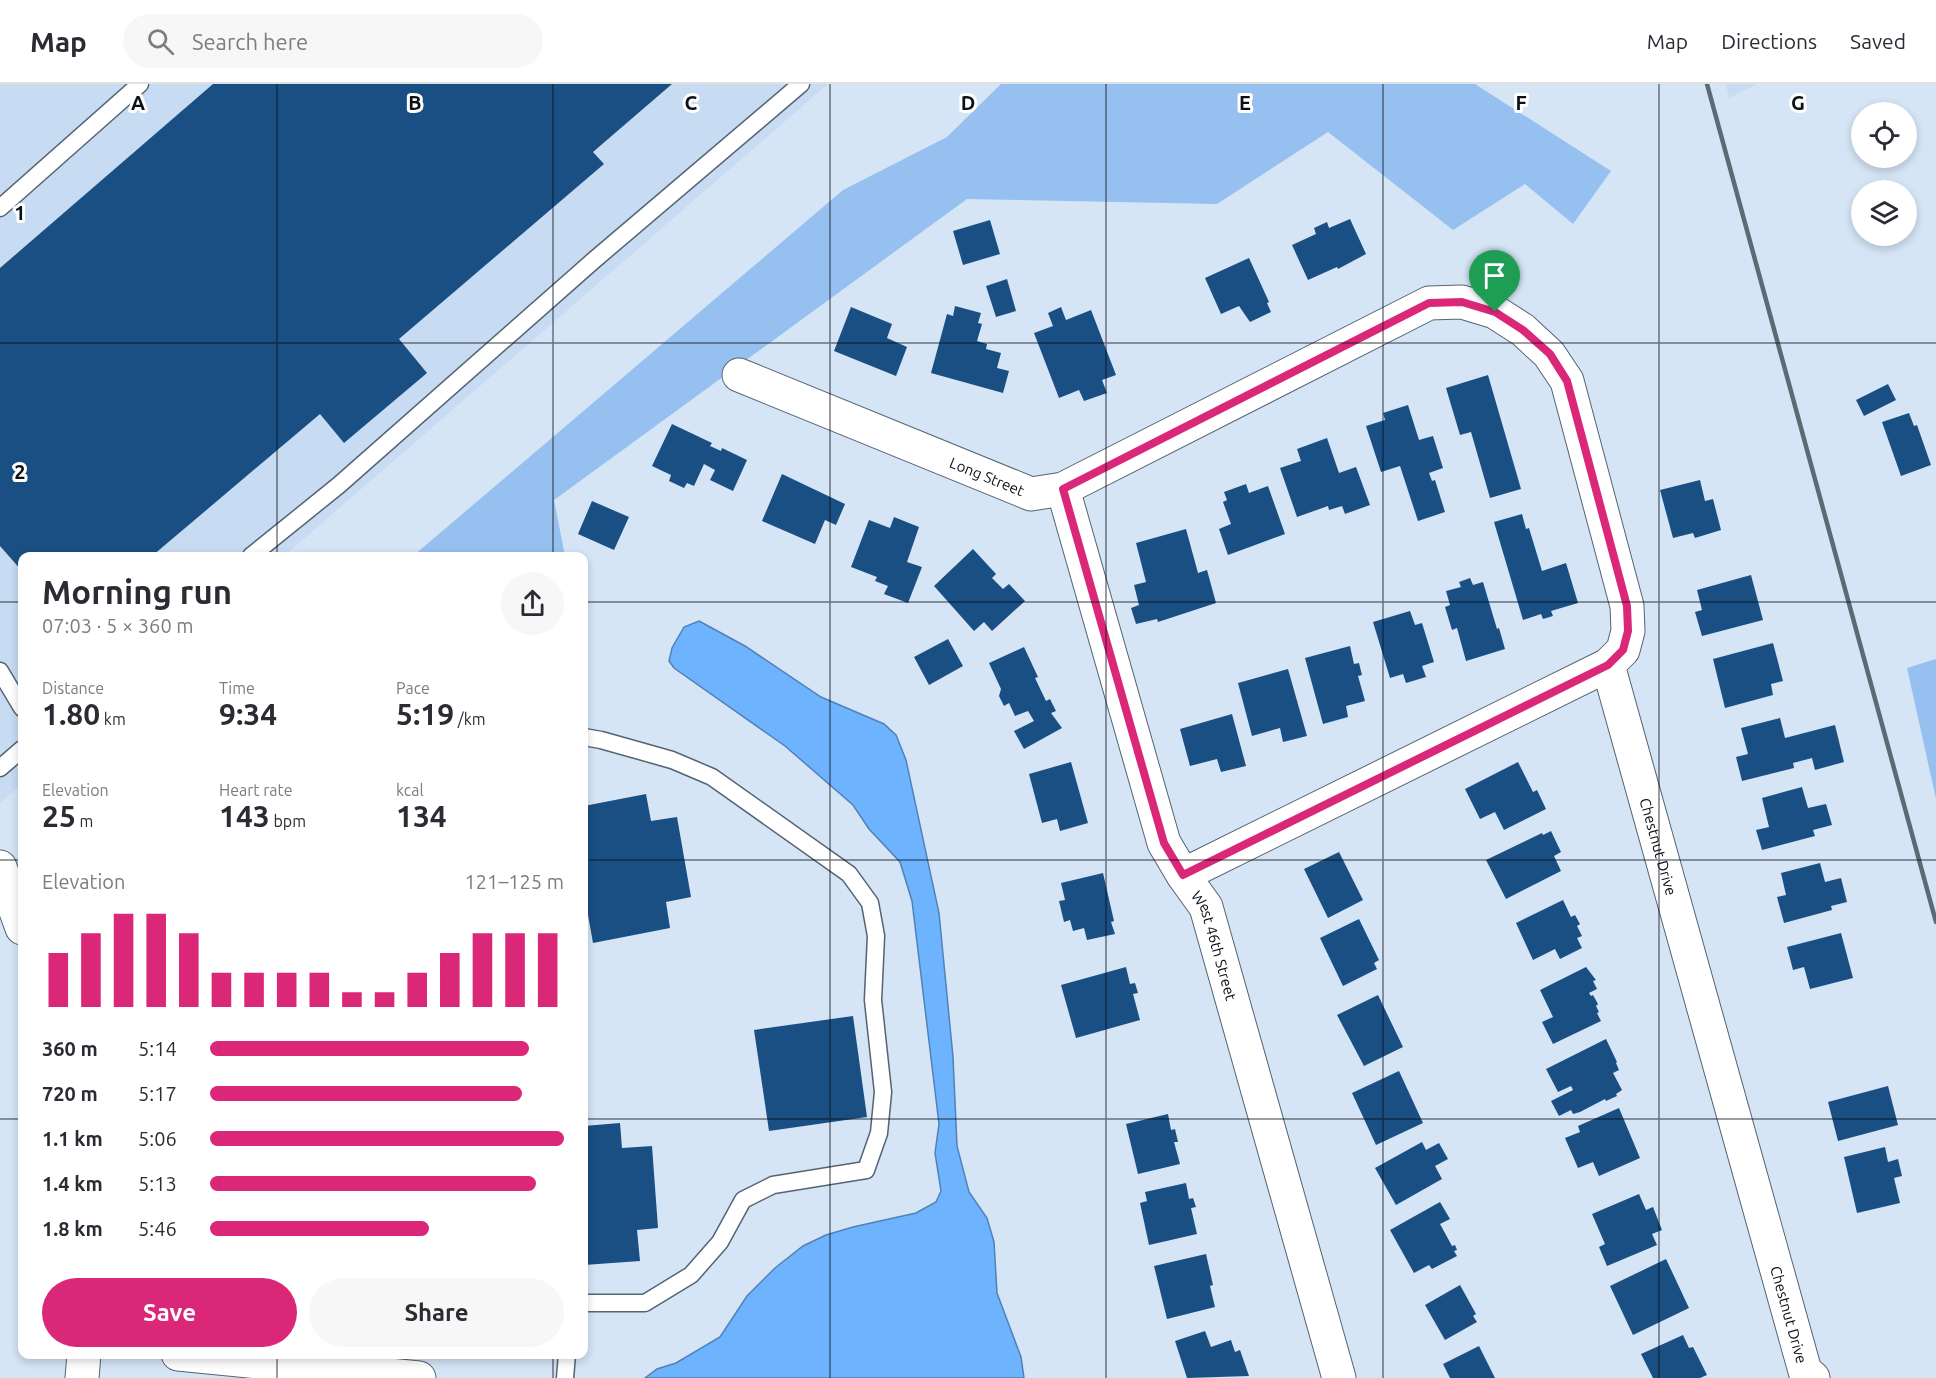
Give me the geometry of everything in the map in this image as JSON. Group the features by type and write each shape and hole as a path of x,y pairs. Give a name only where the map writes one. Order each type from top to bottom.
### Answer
{"street":[{"name":"Long Street","path":"739,375 1031,494 1063,489 1429,303 1462,302 1495,312 1523,330 1550,354 1567,381 1627,606 1628,631 1623,650 1608,665"},
{"name":"West 46th Street","path":"1063,489 1164,843 1206,907 1339,1378"},
{"path":"1183,875 1608,665"},
{"name":"Chestnut Drive","path":"1608,665 1803,1376"},
{"path":"0,867 18,917"},
{"path":"82,1378 84,1359"},
{"path":"228,1359 419,1378"}],"lane":[{"path":"256,552 339,485 593,261 801,84"},
{"path":"0,208 128,88"},
{"path":"0,671 18,701"},
{"path":"588,738 672,760 712,777 849,874 870,903 876,936 873,1000 883,1092 879,1133 866,1170 773,1185 743,1200 720,1242 691,1275 645,1303 588,1303"},
{"path":"0,768 18,752"},
{"path":"565,1378 567,1359"}],"shaded area":[{"path":"0,84 828,84 289,552 18,552 18,787 0,803"},
{"path":"1001,84 1475,84 1611,171 1573,224 1525,184 1453,230 1328,132 1217,204 967,199 554,500 564,552 418,552 843,190 947,137"},
{"path":"1726,84 1757,84 1729,98"},
{"path":"699,621 745,646 821,697 884,724 896,735 906,760 939,913 953,1057 957,1146 969,1192 987,1218 994,1242 997,1293 1021,1357 1024,1378 645,1378 657,1369 676,1363 720,1337 747,1296 775,1268 803,1246 826,1235 853,1227 916,1213 936,1202 941,1191 935,1153 939,1124 912,901 900,862 869,829 853,805 785,746 674,668 669,661 672,648 684,627"},
{"path":"1936,659 1936,799 1907,668"}],"building":[{"path":"213,84 672,84 593,152 604,164 399,339 427,373 344,443 320,414 157,552 18,552 18,566 0,546 0,268"},
{"path":"1350,219 1366,254 1338,269 1337,267 1308,280 1292,245 1316,234 1314,228 1327,222 1329,228"},
{"path":"990,220 1000,254 963,265 953,231"},
{"path":"1249,258 1269,302 1267,303 1271,312 1250,322 1239,306 1221,314 1205,278"},
{"path":"1007,279 1016,311 996,317 986,286"},
{"path":"955,306 981,313 978,323 982,324 977,341 987,344 986,349 1001,353 997,368 1009,371 1003,393 931,373 947,314 953,316"},
{"path":"851,307 892,324 887,338 907,347 896,376 834,351"},
{"path":"1061,307 1066,320 1091,310 1116,375 1102,380 1107,393 1084,401 1079,390 1059,398 1034,333 1053,326 1048,313"},
{"path":"1488,375 1521,489 1490,498 1471,432 1460,435 1446,388"},
{"path":"1888,384 1896,400 1864,416 1856,400"},
{"path":"1408,405 1419,440 1433,436 1443,468 1429,473 1432,481 1435,480 1445,512 1418,521 1400,466 1381,472 1366,426 1385,420 1383,413"},
{"path":"1909,413 1914,426 1917,425 1931,465 1901,476 1882,422"},
{"path":"672,424 712,443 710,446 721,451 722,448 747,460 733,491 710,480 715,470 704,464 694,486 687,483 684,488 669,481 671,475 652,466"},
{"path":"1327,438 1339,473 1356,467 1370,505 1345,514 1342,506 1329,510 1328,506 1297,517 1280,468 1301,461 1297,449"},
{"path":"782,474 845,504 836,525 825,520 815,544 762,521"},
{"path":"1700,480 1705,501 1713,499 1721,530 1695,538 1693,533 1673,538 1660,490"},
{"path":"1246,484 1249,493 1268,486 1285,534 1228,555 1219,529 1231,524 1223,502 1227,500 1224,492"},
{"path":"592,501 629,517 614,550 578,534"},
{"path":"1522,514 1526,529 1529,528 1542,571 1566,563 1578,603 1551,611 1553,616 1543,619 1541,614 1523,620 1494,522"},
{"path":"894,517 919,527 907,562 922,567 908,603 884,594 888,586 875,581 877,577 851,567 869,520 890,528"},
{"path":"1186,529 1198,573 1207,570 1216,603 1158,622 1157,619 1136,624 1131,608 1139,605 1134,585 1146,582 1136,543"},
{"path":"973,549 996,574 992,578 1003,589 1009,584 1025,601 992,631 984,622 974,631 934,586"},
{"path":"1751,575 1763,620 1702,636 1695,612 1702,610 1697,590"},
{"path":"1470,578 1473,585 1483,582 1505,649 1466,661 1457,628 1452,630 1445,607 1450,605 1446,591 1461,587 1459,582"},
{"path":"1410,611 1415,625 1422,623 1434,662 1422,666 1426,677 1406,683 1403,674 1390,678 1373,622"},
{"path":"948,639 963,666 929,685 914,657"},
{"path":"1773,643 1783,681 1771,684 1773,695 1725,708 1713,659"},
{"path":"1350,646 1354,664 1359,663 1362,675 1358,676 1365,701 1346,706 1348,717 1323,724 1305,658"},
{"path":"1024,647 1046,701 1050,699 1056,711 1051,713 1062,728 1024,749 1014,731 1034,721 1028,711 1015,716 1009,703 1004,706 999,696 1001,689 989,663"},
{"path":"1288,669 1307,736 1283,742 1280,728 1252,736 1238,683"},
{"path":"1232,714 1246,766 1221,772 1217,759 1190,766 1180,729"},
{"path":"1780,718 1785,738 1835,725 1844,762 1815,770 1812,758 1793,763 1794,768 1742,781 1736,757 1748,754 1741,728"},
{"path":"1071,762 1088,823 1060,831 1057,819 1042,823 1029,774"},
{"path":"1518,762 1533,792 1537,790 1546,809 1504,830 1495,812 1480,819 1465,789"},
{"path":"1802,787 1808,808 1826,804 1832,825 1813,830 1815,836 1762,850 1756,830 1769,827 1762,798"},
{"path":"646,794 651,821 677,817 691,897 666,902 670,928 593,943 588,915 588,805"},
{"path":"1551,831 1561,852 1554,856 1561,871 1506,899 1486,860 1542,833 1543,835"},
{"path":"1339,852 1363,900 1328,918 1304,869"},
{"path":"1820,863 1825,882 1841,878 1847,902 1831,906 1832,910 1784,923 1777,897 1786,895 1781,873"},
{"path":"1103,873 1115,934 1087,940 1084,928 1073,931 1070,920 1064,922 1059,901 1065,900 1061,883"},
{"path":"1563,900 1571,917 1575,915 1580,924 1577,926 1582,936 1577,938 1582,948 1560,959 1555,949 1533,960 1516,923"},
{"path":"1359,919 1379,960 1374,963 1377,969 1343,986 1320,938"},
{"path":"1841,933 1853,978 1810,989 1804,967 1793,970 1787,947"},
{"path":"1126,967 1130,984 1135,983 1138,993 1133,994 1140,1020 1076,1038 1061,985"},
{"path":"1586,967 1596,980 1593,981 1597,989 1589,993 1593,995 1598,1004 1596,1006 1599,1012 1597,1013 1601,1021 1553,1044 1542,1022 1553,1017 1540,990"},
{"path":"1378,995 1403,1047 1364,1066 1337,1015"},
{"path":"853,1016 867,1117 769,1131 754,1030"},
{"path":"1606,1039 1617,1062 1619,1070 1613,1073 1622,1090 1616,1094 1617,1096 1606,1101 1605,1099 1580,1112 1573,1114 1571,1110 1559,1116 1551,1101 1573,1090 1571,1086 1558,1092 1546,1069"},
{"path":"1399,1071 1423,1123 1376,1145 1352,1093"},
{"path":"1888,1086 1898,1125 1838,1141 1828,1102"},
{"path":"1619,1108 1640,1158 1599,1176 1593,1162 1578,1168 1565,1138 1580,1132 1578,1126"},
{"path":"1168,1114 1171,1130 1175,1129 1178,1142 1174,1142 1180,1164 1138,1174 1126,1124"},
{"path":"620,1123 622,1148 652,1146 658,1228 637,1230 640,1261 588,1265 588,1126"},
{"path":"1422,1142 1426,1150 1439,1143 1448,1159 1435,1166 1442,1179 1396,1205 1375,1168"},
{"path":"1885,1147 1888,1162 1898,1159 1902,1176 1894,1178 1900,1203 1857,1213 1844,1157"},
{"path":"1186,1183 1189,1199 1193,1198 1196,1207 1191,1208 1197,1234 1149,1245 1140,1203 1147,1201 1145,1192"},
{"path":"1639,1194 1646,1210 1653,1207 1662,1230 1652,1234 1657,1245 1607,1266 1599,1247 1605,1244 1592,1214"},
{"path":"1440,1202 1450,1219 1440,1224 1452,1246 1455,1245 1457,1250 1454,1251 1457,1256 1432,1269 1429,1265 1414,1273 1390,1230"},
{"path":"1206,1254 1215,1307 1167,1319 1154,1266"},
{"path":"1666,1259 1689,1308 1633,1335 1610,1286"},
{"path":"1460,1285 1476,1314 1473,1316 1477,1322 1445,1340 1425,1305"},
{"path":"1205,1331 1211,1347 1231,1340 1235,1352 1240,1350 1249,1376 1187,1378 1175,1341"},
{"path":"1683,1335 1689,1348 1693,1347 1707,1375 1700,1378 1653,1378 1641,1354"},
{"path":"1479,1346 1495,1378 1450,1378 1443,1364"}],"railway":[{"path":"1707,84 1936,922"}],"route":[{"path":"1462,302 1495,312 1523,330 1550,354 1567,381 1627,606 1628,631 1623,650 1608,665 1183,875 1164,843 1063,489 1429,303 1462,302"}]}
